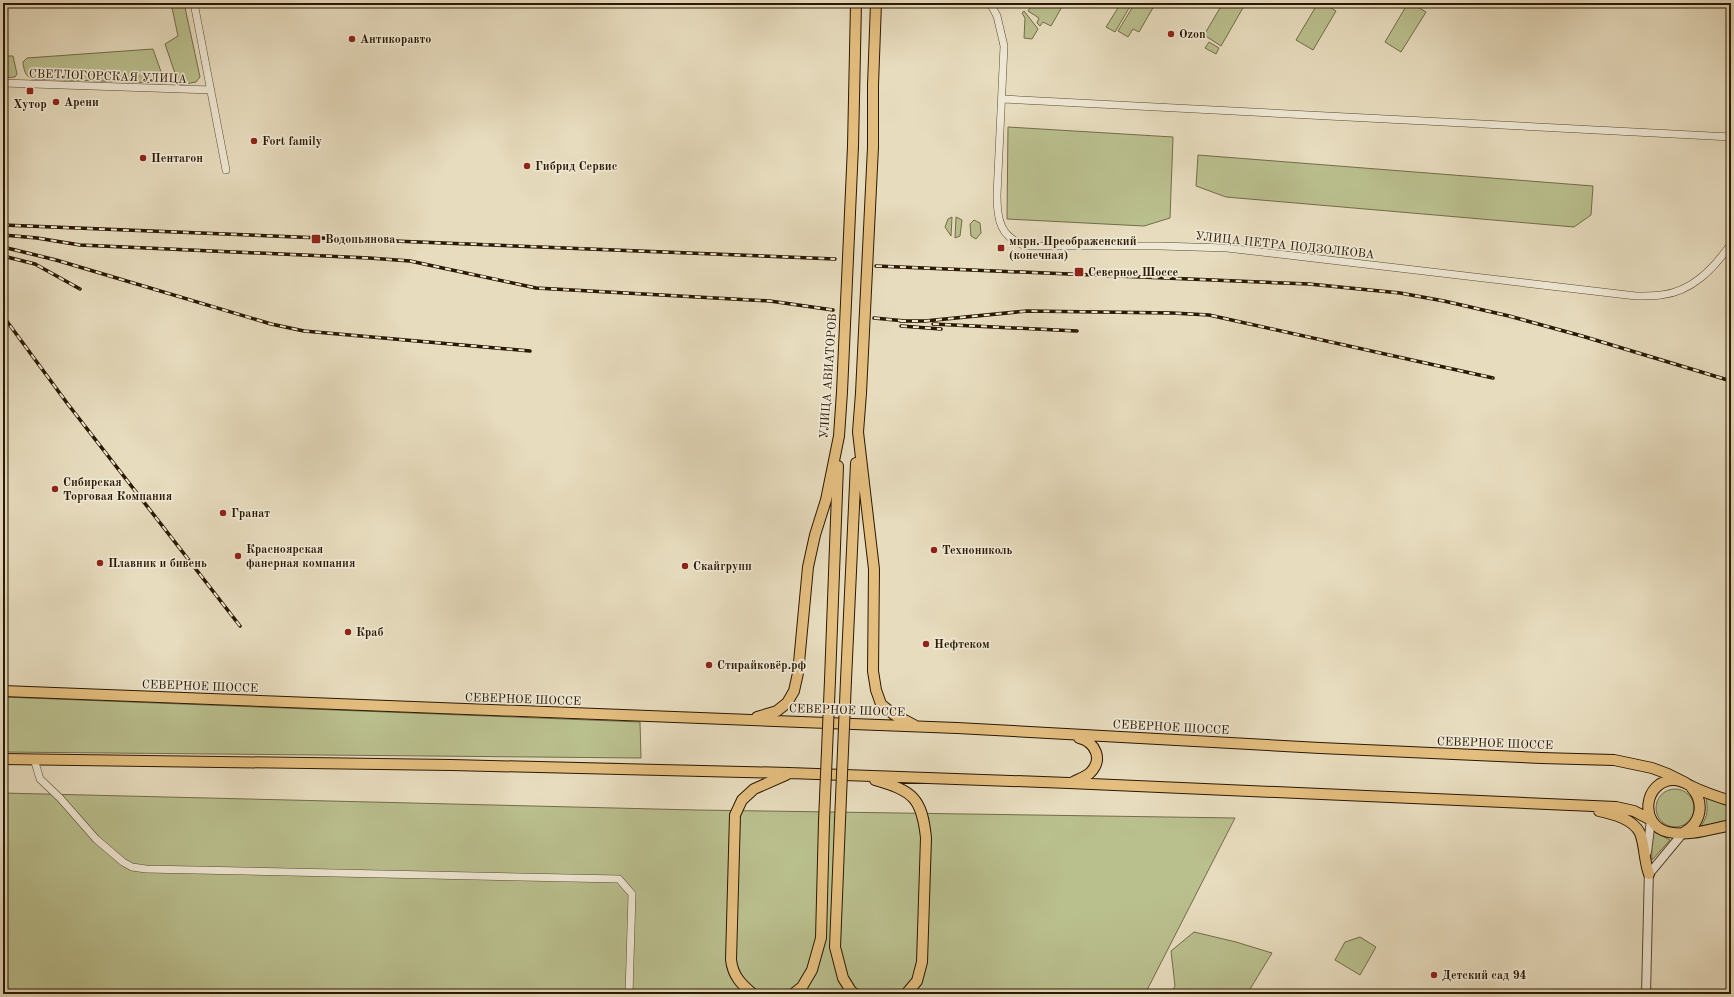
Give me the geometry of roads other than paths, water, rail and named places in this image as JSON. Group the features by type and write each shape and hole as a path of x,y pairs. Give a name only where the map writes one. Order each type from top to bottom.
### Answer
{"main road":[{"name":"УЛИЦА АВИАТОРОВ","path":"750,719 777,711 786,703 794,691 798,673 808,567 815,535 826,500 839,436 853,146 856,3"},
{"path":"855,994 851,991 843,978 835,947 846,680 873,147 873,85 876,3"},
{"path":"858,432 874,569 873,671 876,690 881,704 893,714 918,726"},
{"path":"793,994 802,987 812,970 821,938 839,436"},
{"name":"СЕВЕРНОЕ ШОССЕ","path":"3,691 918,726 1336,749 1533,758 1614,760 1652,768 1668,774 1688,785"},
{"path":"1069,783 1084,778 1092,771 1096,763 1094,747 1087,740 1070,735"},
{"path":"3,759 459,765 789,773 1069,783 1616,807 1634,811 1651,820 1656,826 1664,831 1683,833 1700,832 1731,825"},
{"path":"753,994 741,985 733,972 731,960 735,815 742,800 754,789 789,773"},
{"path":"862,776 900,788 912,795 920,806 924,822 926,838 922,962 917,981 906,994"},
{"path":"1651,820 1648,810 1648,800 1656,787 1669,781 1679,781 1731,801"},
{"path":"1683,833 1692,828 1697,820 1700,810 1698,795 1688,785"},
{"path":"1579,806 1612,814 1625,819 1633,826 1640,833 1645,864 1649,874"}],"street":[{"path":"194,3 226,170"},
{"name":"УЛИЦА ПЕТРА ПОДЗОЛКОВА","path":"990,3 997,16 1004,46 998,217 1007,236 1016,243 1026,246 1160,246 1227,248 1636,296 1662,295 1691,285 1702,277 1720,259 1731,244"},
{"name":"СВЕТЛОГОРСКАЯ УЛИЦА","path":"3,83 211,90"},
{"path":"1002,99 1731,137"},
{"path":"34,759 40,780 60,798 96,838 122,862 132,867 154,870 619,879 632,894 629,994"},
{"path":"1646,994 1649,874 1647,855 1651,820"},
{"path":"1649,874 1683,833"}],"railway":[{"path":"3,225 835,259"},
{"path":"3,235 37,238 80,245 410,261 536,288 770,301 833,310"},
{"path":"3,247 56,260 271,324 304,331 530,351"},
{"path":"3,256 35,264 80,289"},
{"path":"876,266 1309,284 1400,293 1444,301 1509,316 1582,336 1731,381"},
{"path":"900,321 925,321 1027,311 1209,315 1493,378"},
{"path":"3,316 67,403 240,626"},
{"path":"874,318 905,321"},
{"path":"933,324 1077,331"},
{"path":"901,326 941,329"}],"place":[{"name":"Ozon","path":"1171,34"},
{"name":"Антикоравто","path":"352,39"},
{"name":"Хутор","path":"30,91"},
{"name":"Арени","path":"56,102"},
{"name":"Fort family","path":"254,141"},
{"name":"Пентагон","path":"143,158"},
{"name":"Гибрид Сервис","path":"527,166"},
{"name":"Водопьянова","path":"316,239"},
{"name":"мкрн. Преображенский (конечная)","path":"1001,248"},
{"name":"Северное Шоссе","path":"1079,272"},
{"name":"Сибирская Торговая Компания","path":"55,489"},
{"name":"Гранат","path":"223,513"},
{"name":"Технониколь","path":"934,550"},
{"name":"Красноярская фанерная компания","path":"238,556"},
{"name":"Плавник и бивень","path":"100,563"},
{"name":"Скайгрупп","path":"685,566"},
{"name":"Краб","path":"348,632"},
{"name":"Нефтеком","path":"926,644"},
{"name":"Стирайковёр.рф","path":"709,665"},
{"name":"Детский сад 94","path":"1434,975"}]}
